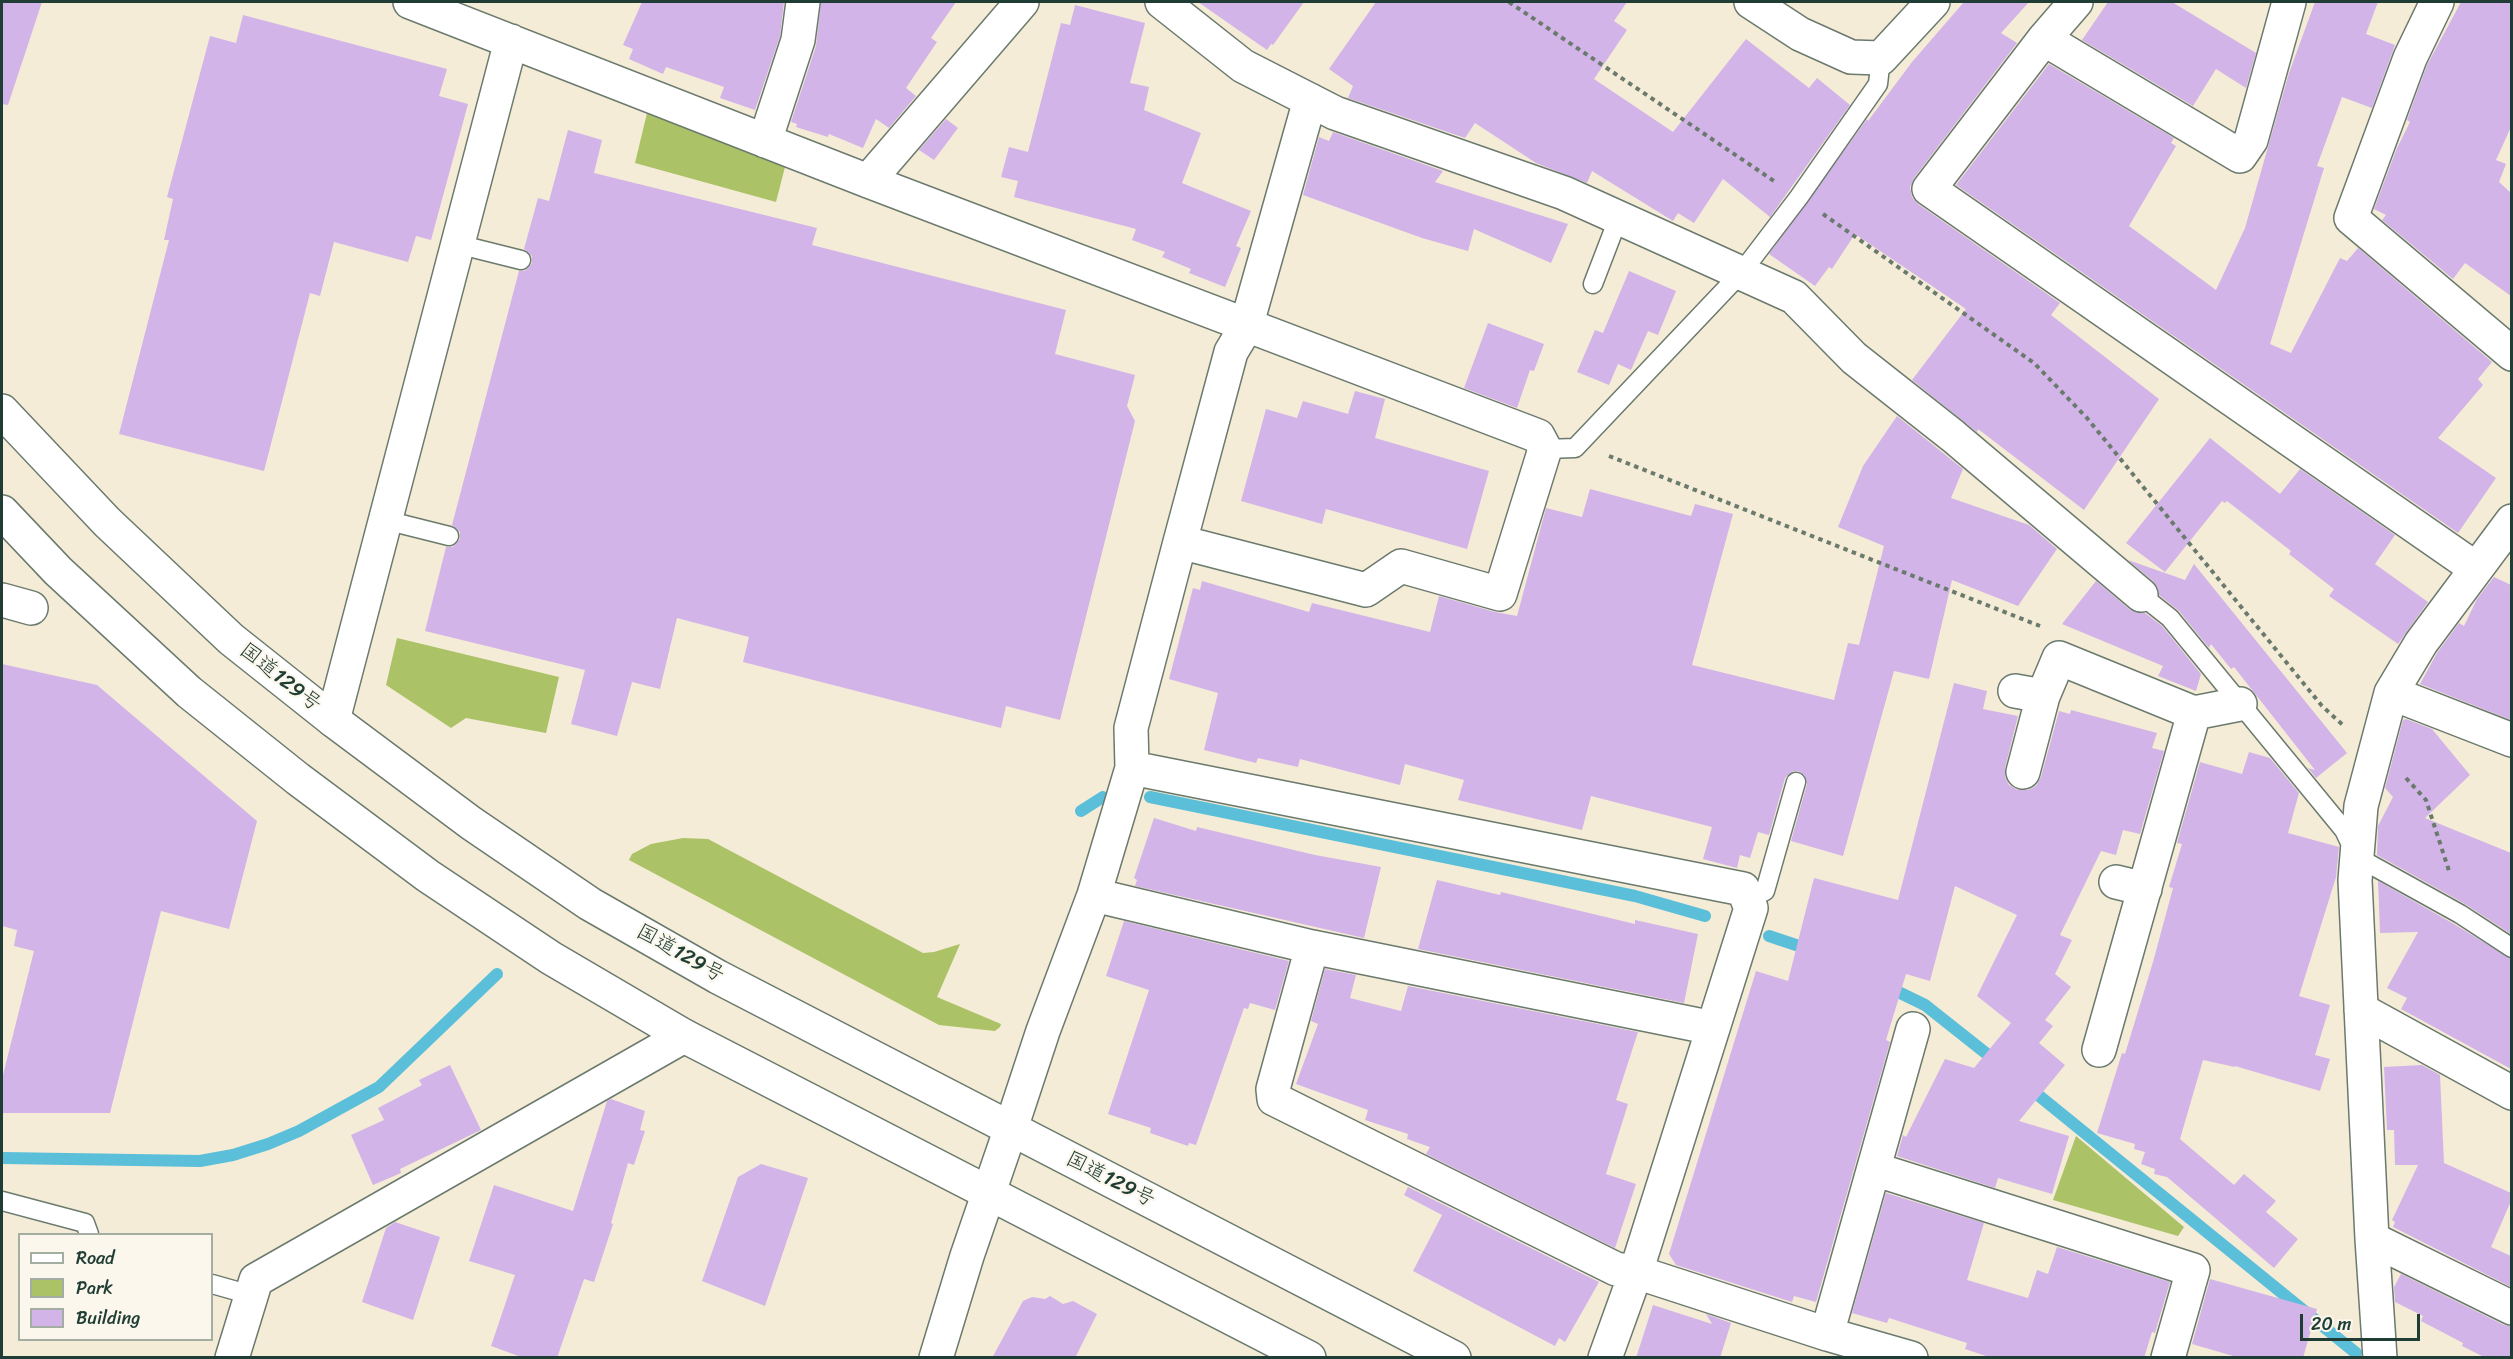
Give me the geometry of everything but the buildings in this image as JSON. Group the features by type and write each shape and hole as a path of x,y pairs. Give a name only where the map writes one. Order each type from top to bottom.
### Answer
{"main road":[{"path":"410,2 868,182 1538,436 1545,449 1500,594 1401,566 1366,590 1180,542"},
{"path":"765,141 798,40 803,2"},
{"path":"868,182 1022,2"},
{"path":"1162,2 1243,66 1335,113 1564,193 1794,297 1854,358 1953,435 2141,595"},
{"path":"1751,2 1800,34 1851,57 1881,58 1933,2"},
{"path":"2076,2 2044,39 1929,189 2475,568"},
{"path":"2044,39 2240,156 2251,140 2289,2"},
{"path":"2437,2 2410,58 2351,218 2511,354"},
{"path":"333,720 511,41"},
{"path":"937,1357 988,1193 1043,1031 1094,895 1132,768 1131,728 1180,542 1231,352 1246,327 1310,100"},
{"name":"国道129号","path":"2,411 107,522 231,639 333,720 471,824 590,904 729,982 1454,1358"},
{"path":"2,512 58,571 189,692 298,779 428,876 550,958 684,1036 1309,1358"},
{"path":"2380,1358 2355,880 2361,806 2391,693 2421,643 2511,521"},
{"path":"2023,772 2029,693 2059,658 2194,713 2240,704"},
{"path":"2391,693 2511,740"},
{"path":"2099,1050 2130,886 2194,713"},
{"path":"1132,768 1743,889 1751,908 1636,1272 1605,1358"},
{"path":"1094,895 1312,947 1713,1028"},
{"path":"1312,947 1273,1089 1274,1099 1616,1269 1636,1272 1827,1334 1911,1358"},
{"path":"2361,1010 2511,1092"},
{"path":"1827,1334 1914,1029"},
{"path":"232,1358 256,1280 684,1036"},
{"path":"1874,1169 2193,1270 2168,1358"},
{"path":"2372,1239 2511,1308"}],"lane":[{"path":"1545,449 1575,448 1741,273 1878,84 1881,58"},
{"path":"1593,284 1618,219"},
{"path":"457,244 521,260"},
{"path":"385,519 449,536"},
{"path":"2141,595 2170,618 2344,831 2357,857 2460,914 2511,948"},
{"path":"1748,900 1765,891 1796,782"},
{"path":"2,1201 85,1223 89,1233"},
{"path":"213,1284 251,1295"}],"path":[{"path":"1509,2 1798,197 2034,363 2087,418 2322,705 2374,754 2391,762 2426,800 2461,907 2460,914"},
{"path":"1579,444 2050,630 2059,658"}],"green space":[{"path":"648,109 786,163 776,202 635,163"},
{"path":"397,638 559,677 546,733 466,718 451,728 386,685"},
{"path":"683,838 708,839 923,953 960,944 937,997 1001,1024 1000,1027 995,1031 939,1025 629,860 632,854 651,844"},
{"path":"2076,1136 2184,1227 2178,1236 2053,1200"}],"waterway":[{"path":"1081,811 1103,797"},
{"path":"1150,797 1635,896 1705,916"},
{"path":"1769,936 1811,950"},
{"path":"2,1158 200,1161 233,1155 268,1144 299,1131 379,1087 497,974"},
{"path":"1886,986 1925,1005 1997,1062"},
{"path":"2027,1086 2356,1353"}]}
